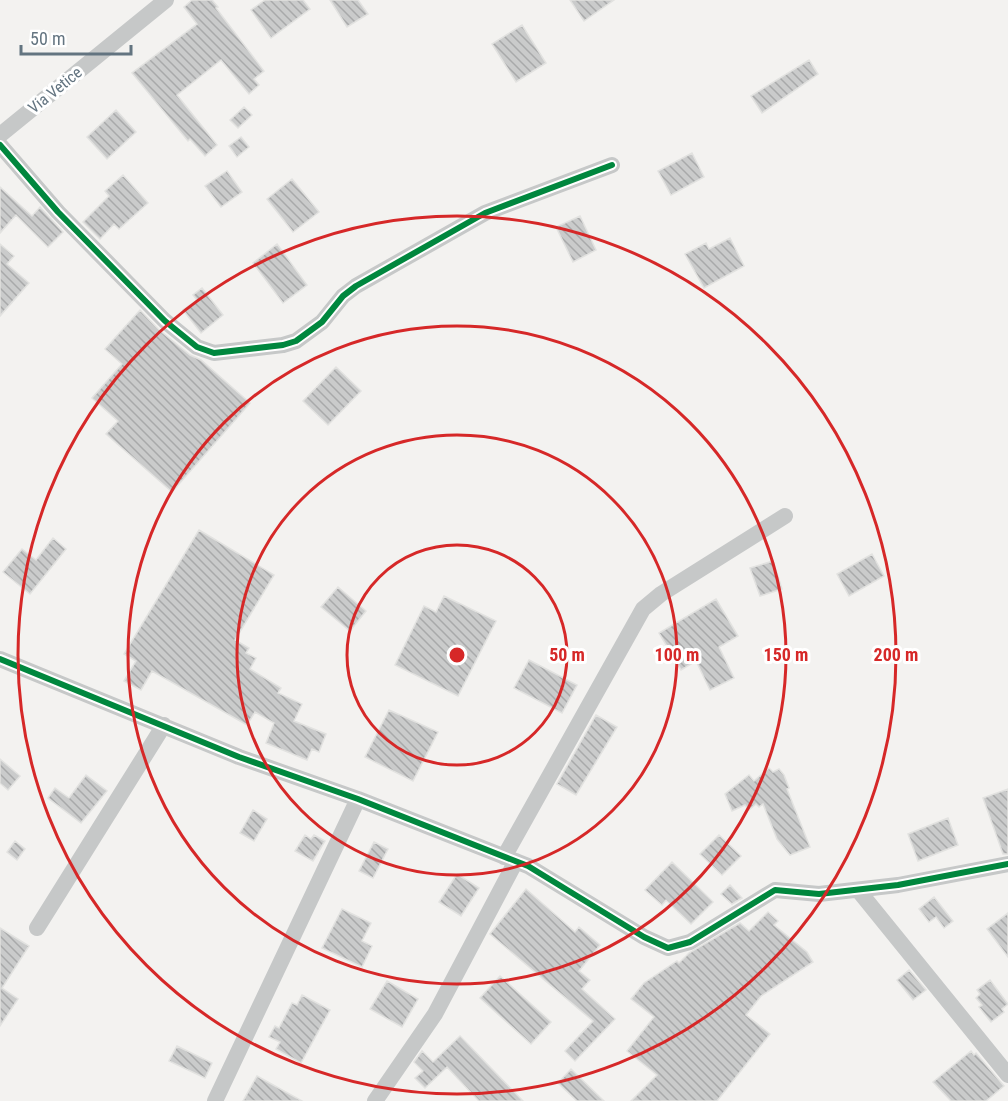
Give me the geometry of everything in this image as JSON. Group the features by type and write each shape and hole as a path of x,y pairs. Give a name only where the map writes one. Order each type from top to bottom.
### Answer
{"street":[{"name":"Via Vetice","path":"0,135 166,0"},
{"path":"0,145 58,212 165,321 197,346 214,352 283,345 296,341 322,322 343,296 356,286 485,213 612,165"},
{"path":"375,1101 435,1014 510,859 643,609 661,594 786,516"},
{"path":"0,659 239,757 358,799 528,866 644,937 668,948 690,942 775,890 819,894 858,890 898,885 1008,864"},
{"path":"37,928 164,725"},
{"path":"215,1101 358,799"},
{"path":"858,890 1008,1075"}],"building":[{"path":"192,0 212,0 264,71 254,79 259,85 249,94 221,60 177,95 217,145 205,156 190,139 188,141 132,73 197,24 184,7"},
{"path":"265,0 303,0 310,9 271,38 251,10"},
{"path":"330,0 358,0 368,14 347,27"},
{"path":"570,0 614,0 584,21"},
{"path":"522,25 546,63 516,82 492,44"},
{"path":"809,60 818,74 762,113 751,96"},
{"path":"244,107 252,115 238,128 230,120"},
{"path":"116,110 136,132 107,159 87,137"},
{"path":"241,137 249,147 237,157 229,146"},
{"path":"692,153 704,177 671,195 658,171"},
{"path":"227,171 242,192 221,207 205,186"},
{"path":"123,175 148,203 119,229 114,224 100,239 83,222 109,196 105,191"},
{"path":"292,179 319,212 293,232 267,199"},
{"path":"0,187 32,216 40,207 63,232 48,247 16,215 0,233"},
{"path":"580,216 596,250 573,262 556,227"},
{"path":"730,238 744,266 704,288 685,254 706,243 709,249"},
{"path":"0,244 14,256 7,264 29,283 0,316"},
{"path":"277,244 307,285 283,303 253,263"},
{"path":"202,288 223,315 201,333 183,310 197,300 193,295"},
{"path":"140,310 158,329 190,355 201,360 250,403 172,492 106,434 118,421 92,398 122,364 105,349"},
{"path":"336,367 361,391 328,425 303,401"},
{"path":"199,530 274,575 235,640 249,648 246,653 256,658 250,669 281,688 278,693 302,704 294,721 326,734 319,752 312,749 307,760 266,743 274,723 255,712 247,725 152,671 141,690 124,681 136,661 124,654"},
{"path":"53,538 66,549 30,594 3,572 22,549 36,560"},
{"path":"872,554 884,576 849,596 837,574"},
{"path":"773,561 782,589 760,596 750,568"},
{"path":"338,587 366,611 350,631 321,607"},
{"path":"444,596 496,621 458,696 395,665 424,606 436,612"},
{"path":"716,599 738,636 719,647 734,678 710,690 696,661 681,670 659,633"},
{"path":"529,660 577,685 562,713 514,688"},
{"path":"389,710 438,732 413,781 365,757"},
{"path":"596,715 617,727 576,795 557,784"},
{"path":"0,759 20,776 8,790 0,783"},
{"path":"769,768 773,772 779,769 784,775 789,788 787,789 810,847 790,855 777,839 763,804 759,807 756,804 749,810 745,805 732,811 725,794 749,775 754,781"},
{"path":"86,775 107,791 81,823 48,798 55,788 69,798"},
{"path":"1008,789 1008,854 1003,854 983,798"},
{"path":"253,810 267,819 254,841 240,833"},
{"path":"948,818 958,845 918,861 908,834"},
{"path":"305,835 311,839 314,835 325,841 313,861 295,851"},
{"path":"719,835 741,856 722,875 700,854"},
{"path":"15,841 25,849 17,860 7,852"},
{"path":"374,842 388,849 373,878 359,871"},
{"path":"672,862 713,902 691,924 666,900 662,905 645,890"},
{"path":"457,874 479,888 461,916 439,902"},
{"path":"730,885 742,898 732,904 721,894"},
{"path":"526,889 575,932 579,927 600,945 579,971 590,980 582,989 615,1019 575,1061 565,1051 593,1021 490,934"},
{"path":"934,897 953,921 944,928 936,917 929,922 919,909"},
{"path":"342,909 371,923 362,941 372,946 362,967 322,948"},
{"path":"768,912 778,921 774,925 807,952 813,962 761,996 746,1015 770,1034 717,1101 631,1101 657,1075 627,1051 654,1017 631,999 644,983 677,961 679,963 689,953 740,923 749,931"},
{"path":"1008,913 1008,957 987,929"},
{"path":"0,928 29,946 2,988 18,999 0,1026"},
{"path":"909,970 926,990 913,1000 897,980"},
{"path":"500,976 551,1022 531,1044 480,998"},
{"path":"990,980 1008,1004 1002,1009 1004,1012 991,1022 979,1007 982,1005 976,998 980,994 977,990"},
{"path":"387,981 418,999 402,1027 370,1009"},
{"path":"302,995 330,1010 301,1063 276,1049 280,1042 269,1037 275,1026 279,1028 292,1003 297,1005"},
{"path":"460,1036 523,1101 479,1101 447,1067 425,1088 415,1078 423,1071 414,1062 422,1051 433,1062"},
{"path":"177,1046 212,1063 205,1078 169,1061"},
{"path":"971,1051 974,1055 976,1053 1004,1086 986,1101 951,1101 933,1082"},
{"path":"571,1069 604,1101 577,1101 558,1083"},
{"path":"257,1076 302,1101 243,1101"}],"cycle path":[{"path":"0,145 58,212 165,321 197,347 214,353 283,345 296,341 322,322 343,296 356,286 485,213 612,165"},
{"path":"0,659 239,757 358,799 528,866 644,937 668,948 690,942 775,890 819,894 898,885 1008,864"}]}
